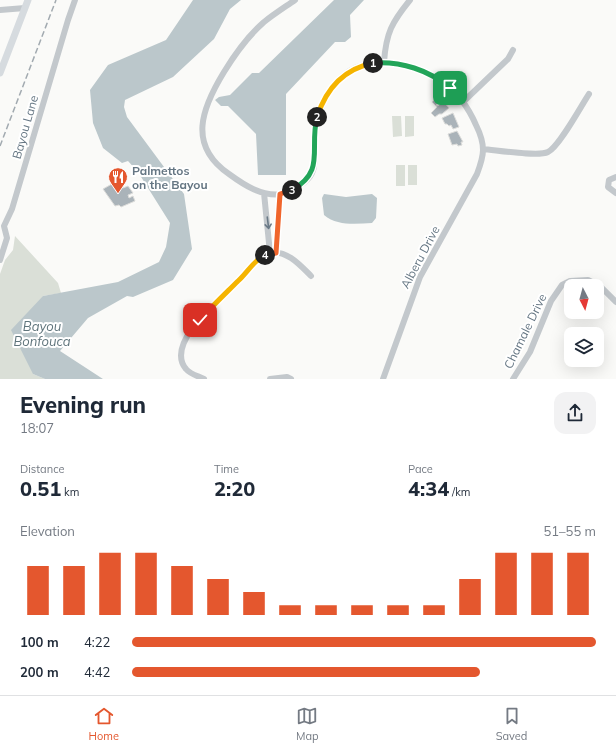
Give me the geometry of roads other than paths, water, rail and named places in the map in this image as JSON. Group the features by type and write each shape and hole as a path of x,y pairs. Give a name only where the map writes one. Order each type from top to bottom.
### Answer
{"main road":[{"path":"0,73 28,0"}],"street":[{"name":"Bayou Lane","path":"0,260 7,238 2,227 12,208 75,0"},
{"path":"295,0 264,22 231,61 213,91 203,117 202,129 205,143 216,165 237,180 264,193 280,194 293,189 312,174 314,167 316,124 320,110 331,88 341,77 364,65 384,62 408,66 443,82 463,102 479,132 483,149 536,153 548,152 558,142 589,94"},
{"path":"384,62 389,29 410,0"},
{"path":"0,10 25,8"},
{"path":"463,102 508,59 513,50"},
{"name":"Alberu Drive","path":"383,379 420,277 477,174 483,149"},
{"path":"616,177 609,180 608,187 616,193"},
{"path":"264,193 273,253"},
{"path":"273,253 280,194"},
{"path":"204,379 193,374 182,363 180,356 185,340 215,302 260,258 273,253 294,260 311,276"},
{"name":"Chamale Drive","path":"513,379 530,352 551,301 562,285 570,281 588,280 600,287 616,302"},
{"path":"270,379 291,379"}],"water":[{"name":"Bayou Bonfouca","path":"193,0 241,0 230,9 214,39 173,77 125,100 124,107 127,117 184,194 192,249 173,280 133,297 127,296 88,318 60,351 103,379 45,379 33,374 11,330 43,296 118,282 159,262 166,247 170,223 138,172 128,161 122,163 103,148 93,123 90,90 108,65 166,40"},
{"path":"334,0 364,0 350,15 351,37 345,42 335,42 286,94 286,175 258,175 256,134 228,106 221,106 215,100 219,97 230,95 252,73 259,73"},
{"path":"324,194 346,197 372,194 377,198 376,218 372,223 353,224 340,223 329,219 324,215 322,198"}],"railway":[{"path":"0,146 56,0"}],"place":[{"name":"Palmettos on the Bayou","path":"118,194"}]}
